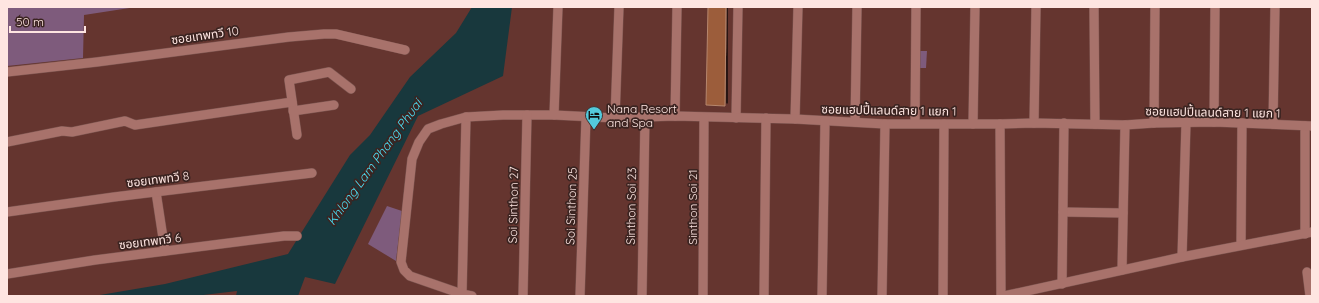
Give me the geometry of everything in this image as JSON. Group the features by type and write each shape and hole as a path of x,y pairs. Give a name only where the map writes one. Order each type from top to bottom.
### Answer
{"street":[{"path":"554,115 558,7"},
{"path":"615,118 619,7"},
{"path":"675,116 677,7"},
{"path":"736,118 738,7"},
{"path":"795,119 798,7"},
{"path":"855,122 857,7"},
{"path":"915,123 916,7"},
{"path":"973,124 975,7"},
{"path":"1034,123 1036,7"},
{"path":"1094,7 1095,124"},
{"path":"1154,123 1155,7"},
{"path":"1273,124 1275,7"},
{"path":"1214,122 1215,8"},
{"name":"ซอยเทพทวี 10","path":"7,72 96,62 289,36 324,34 336,34 405,50"},
{"path":"297,135 289,80 329,72 351,89"},
{"path":"7,142 62,130 72,132 125,121 135,125 293,106 334,104"},
{"name":"Soi Sinthon 27","path":"523,296 527,115"},
{"name":"ซอยแฮปปี้แลนด์สาย 1 แยก 1","path":"472,296 410,276 404,270 401,262 412,159 419,142 428,129 466,117 554,115 615,118 675,116 704,118 795,119 825,122 885,124 1064,123 1125,125 1214,122 1308,126"},
{"name":"Soi Sinthon 25","path":"580,296 586,116"},
{"path":"462,294 466,117"},
{"name":"Sinthon Soi 23","path":"642,296 645,117"},
{"name":"Sinthon Soi 21","path":"703,296 704,118"},
{"path":"764,296 766,118"},
{"path":"822,296 825,122"},
{"path":"1182,257 1186,122"},
{"path":"1062,284 1064,123"},
{"path":"1241,245 1242,123"},
{"path":"882,296 885,124"},
{"path":"943,296 944,124"},
{"path":"1000,124 1002,296 1182,257 1308,233 1308,126"},
{"path":"1122,270 1125,125"},
{"name":"ซอยเทพทวี 8","path":"7,212 312,173"},
{"path":"156,192 164,251"},
{"path":"1063,212 1123,213"},
{"name":"ซอยเทพทวี 6","path":"7,274 95,260 284,236 297,236"},
{"path":"1307,272 1310,296"}],"shaded area":[{"path":"7,7 136,7 84,15 83,58 7,66"},
{"path":"920,51 927,51 926,68 920,68"},
{"path":"387,206 402,211 396,261 368,244"}],"water":[{"name":"Khlong Lam Phang Phuai","path":"472,7 512,7 503,76 418,116 335,284 305,277 298,296 236,296 237,291 195,296 94,296 165,284 288,254 350,155 370,135 410,77 456,33"}],"building":[{"path":"708,7 726,7 725,106 706,105"}],"place":[{"name":"Nana Resort and Spa","path":"594,130"}]}
